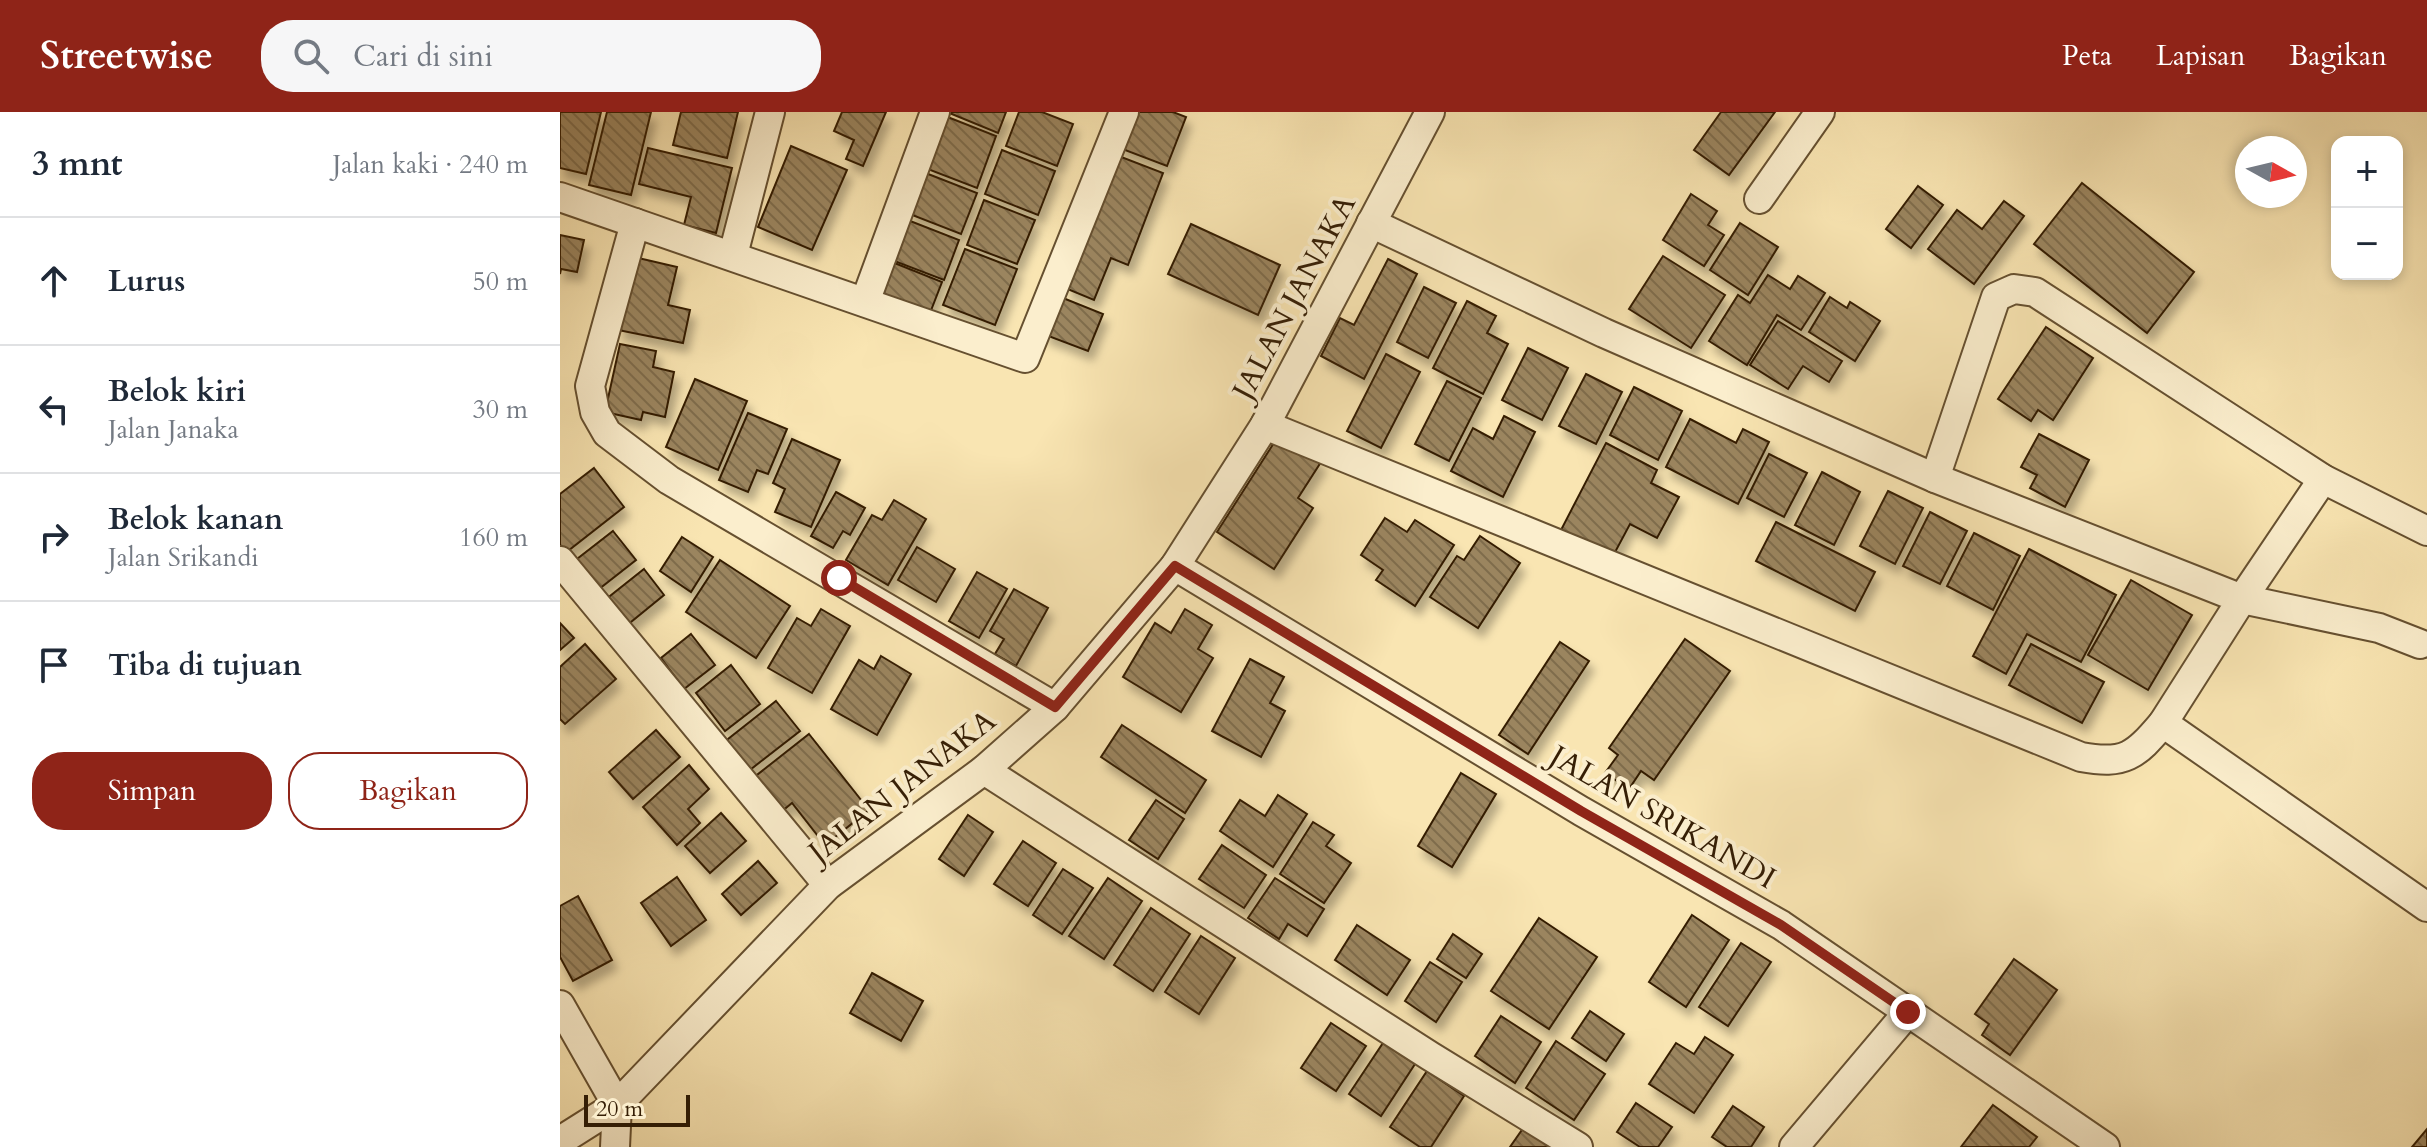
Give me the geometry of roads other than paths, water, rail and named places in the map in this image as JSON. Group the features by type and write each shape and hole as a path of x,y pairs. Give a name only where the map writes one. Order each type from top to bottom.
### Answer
{"street":[{"path":"733,255 770,112"},
{"path":"865,302 935,112"},
{"path":"560,197 1025,358 1124,112"},
{"name":"JALAN JANAKA","path":"560,1141 617,1105 828,885 984,770 1055,707 1175,566 1265,425 1430,112"},
{"path":"1759,199 1820,112"},
{"path":"635,223 590,386 595,412 607,433 669,480 1055,707"},
{"path":"1371,223 1604,333 1935,478 2242,599 2379,628 2420,644"},
{"path":"1935,478 1996,297 2014,289 2035,292 2323,479 2427,531"},
{"path":"1265,425 2081,757 2108,762 2125,759 2139,750 2163,723 2323,479"},
{"path":"560,561 828,885"},
{"name":"JALAN SRIKANDI","path":"1175,566 1581,811 1781,925 2105,1147"},
{"path":"2163,723 2427,907"},
{"path":"984,770 1403,1039 1578,1147"},
{"path":"560,1005 617,1105 615,1147"},
{"path":"1794,1147 1908,1012"}]}
